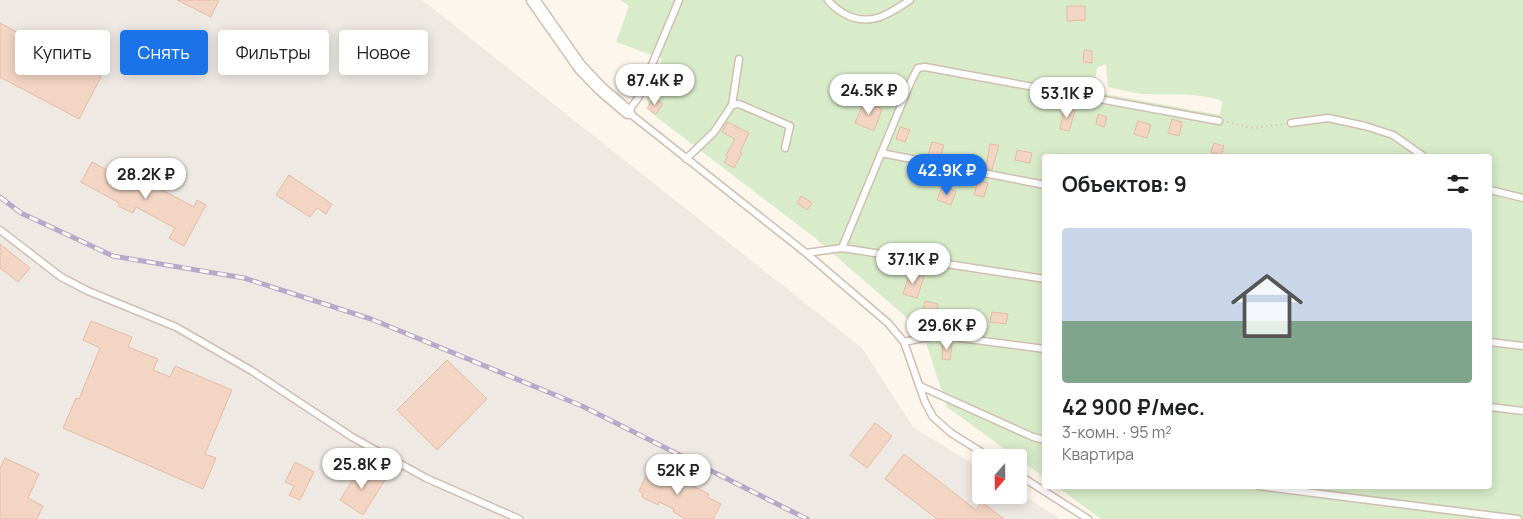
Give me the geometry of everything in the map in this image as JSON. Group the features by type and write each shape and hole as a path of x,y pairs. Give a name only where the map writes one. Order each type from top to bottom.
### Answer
{"street":[{"path":"533,0 580,67 601,89 628,112"}],"lane":[{"path":"679,0 638,98 628,112 806,253 888,323 904,342 925,402 933,417 951,432 977,449"},
{"path":"828,0 831,5 852,18 872,20 899,8 910,0"},
{"path":"686,159 714,132 732,105 740,59"},
{"path":"842,248 918,68 925,67 1219,121"},
{"path":"732,105 739,104 790,126 785,148"},
{"path":"1291,123 1328,118 1365,126 1393,134 1420,154"},
{"path":"881,153 1042,183"},
{"path":"1492,190 1523,198"},
{"path":"0,230 61,278 88,292 176,327 252,371 360,442 426,478 519,519"},
{"path":"806,253 842,248 1042,279"},
{"path":"904,342 937,335 1042,349"},
{"path":"1492,342 1523,346"},
{"path":"920,386 1033,437 1042,439"},
{"path":"1492,407 1523,411"},
{"path":"1028,481 1088,519"},
{"path":"1283,489 1518,519"}],"path":[{"path":"1219,121 1253,128 1291,123"}],"shaded area":[{"path":"0,0 422,0 862,348 913,427 972,463 972,504 1028,504 1028,499 1061,519 0,519"}],"green space":[{"path":"620,0 1523,0 1523,519 1101,519 1060,489 1492,489 1492,154 1042,154 1042,476 1028,466 1028,449 1005,449 947,407 922,331 815,238 650,112 647,98 662,59 616,42 629,6","holes":["1106,64 1108,87 1143,94 1193,95 1212,98 1222,101 1220,115 1094,92 1097,68"]}],"building":[{"path":"177,0 219,0 211,17"},
{"path":"1067,6 1085,6 1085,20 1067,21"},
{"path":"0,23 15,31 15,75 97,75 101,77 79,119 0,77"},
{"path":"1084,50 1092,51 1092,63 1083,62"},
{"path":"654,98 663,104 656,114 647,108"},
{"path":"864,102 882,109 874,131 855,123"},
{"path":"1064,108 1075,111 1069,131 1060,129"},
{"path":"1098,114 1107,117 1104,127 1096,124"},
{"path":"1172,119 1182,122 1179,136 1168,133"},
{"path":"1138,121 1151,125 1147,138 1134,134"},
{"path":"727,122 749,133 734,168 724,162 735,139 722,132"},
{"path":"900,127 910,130 905,142 896,139"},
{"path":"932,142 944,145 940,158 928,155"},
{"path":"1214,143 1224,146 1221,154 1211,152"},
{"path":"990,144 999,145 992,170 986,168"},
{"path":"1017,150 1032,153 1030,163 1015,160"},
{"path":"92,162 131,183 138,168 155,177 151,184 194,207 197,200 206,205 184,246 169,238 175,228 136,207 133,213 118,206 119,203 81,182"},
{"path":"917,165 927,167 924,176 914,173"},
{"path":"289,175 332,204 326,214 317,208 310,217 276,195"},
{"path":"978,180 988,183 984,197 974,195"},
{"path":"942,187 956,191 951,205 937,200"},
{"path":"801,196 812,203 807,210 797,203"},
{"path":"0,244 30,268 18,282 0,268"},
{"path":"910,272 924,277 917,298 903,294"},
{"path":"925,301 938,304 935,317 922,314"},
{"path":"992,312 1008,314 1006,324 990,322"},
{"path":"91,321 132,337 128,347 158,359 153,370 170,377 175,366 232,390 205,454 216,458 203,489 63,428 76,398 79,399 100,348 83,340"},
{"path":"943,341 952,343 950,360 942,359"},
{"path":"447,360 487,399 437,450 397,410"},
{"path":"875,423 892,436 867,468 850,455"},
{"path":"904,454 976,510 980,504 985,504 1004,519 937,519 885,479"},
{"path":"5,458 39,474 28,498 43,506 37,519 0,519 0,468"},
{"path":"295,462 314,472 300,500 289,495 294,486 285,482"},
{"path":"362,465 385,480 363,515 340,500"},
{"path":"650,468 655,471 656,468 709,494 707,497 721,504 713,519 686,519 673,512 674,509 659,502 658,505 642,497 643,494 639,491"}],"railway":[{"path":"0,197 21,213 113,256 244,278 371,319 582,406 807,519"}]}
